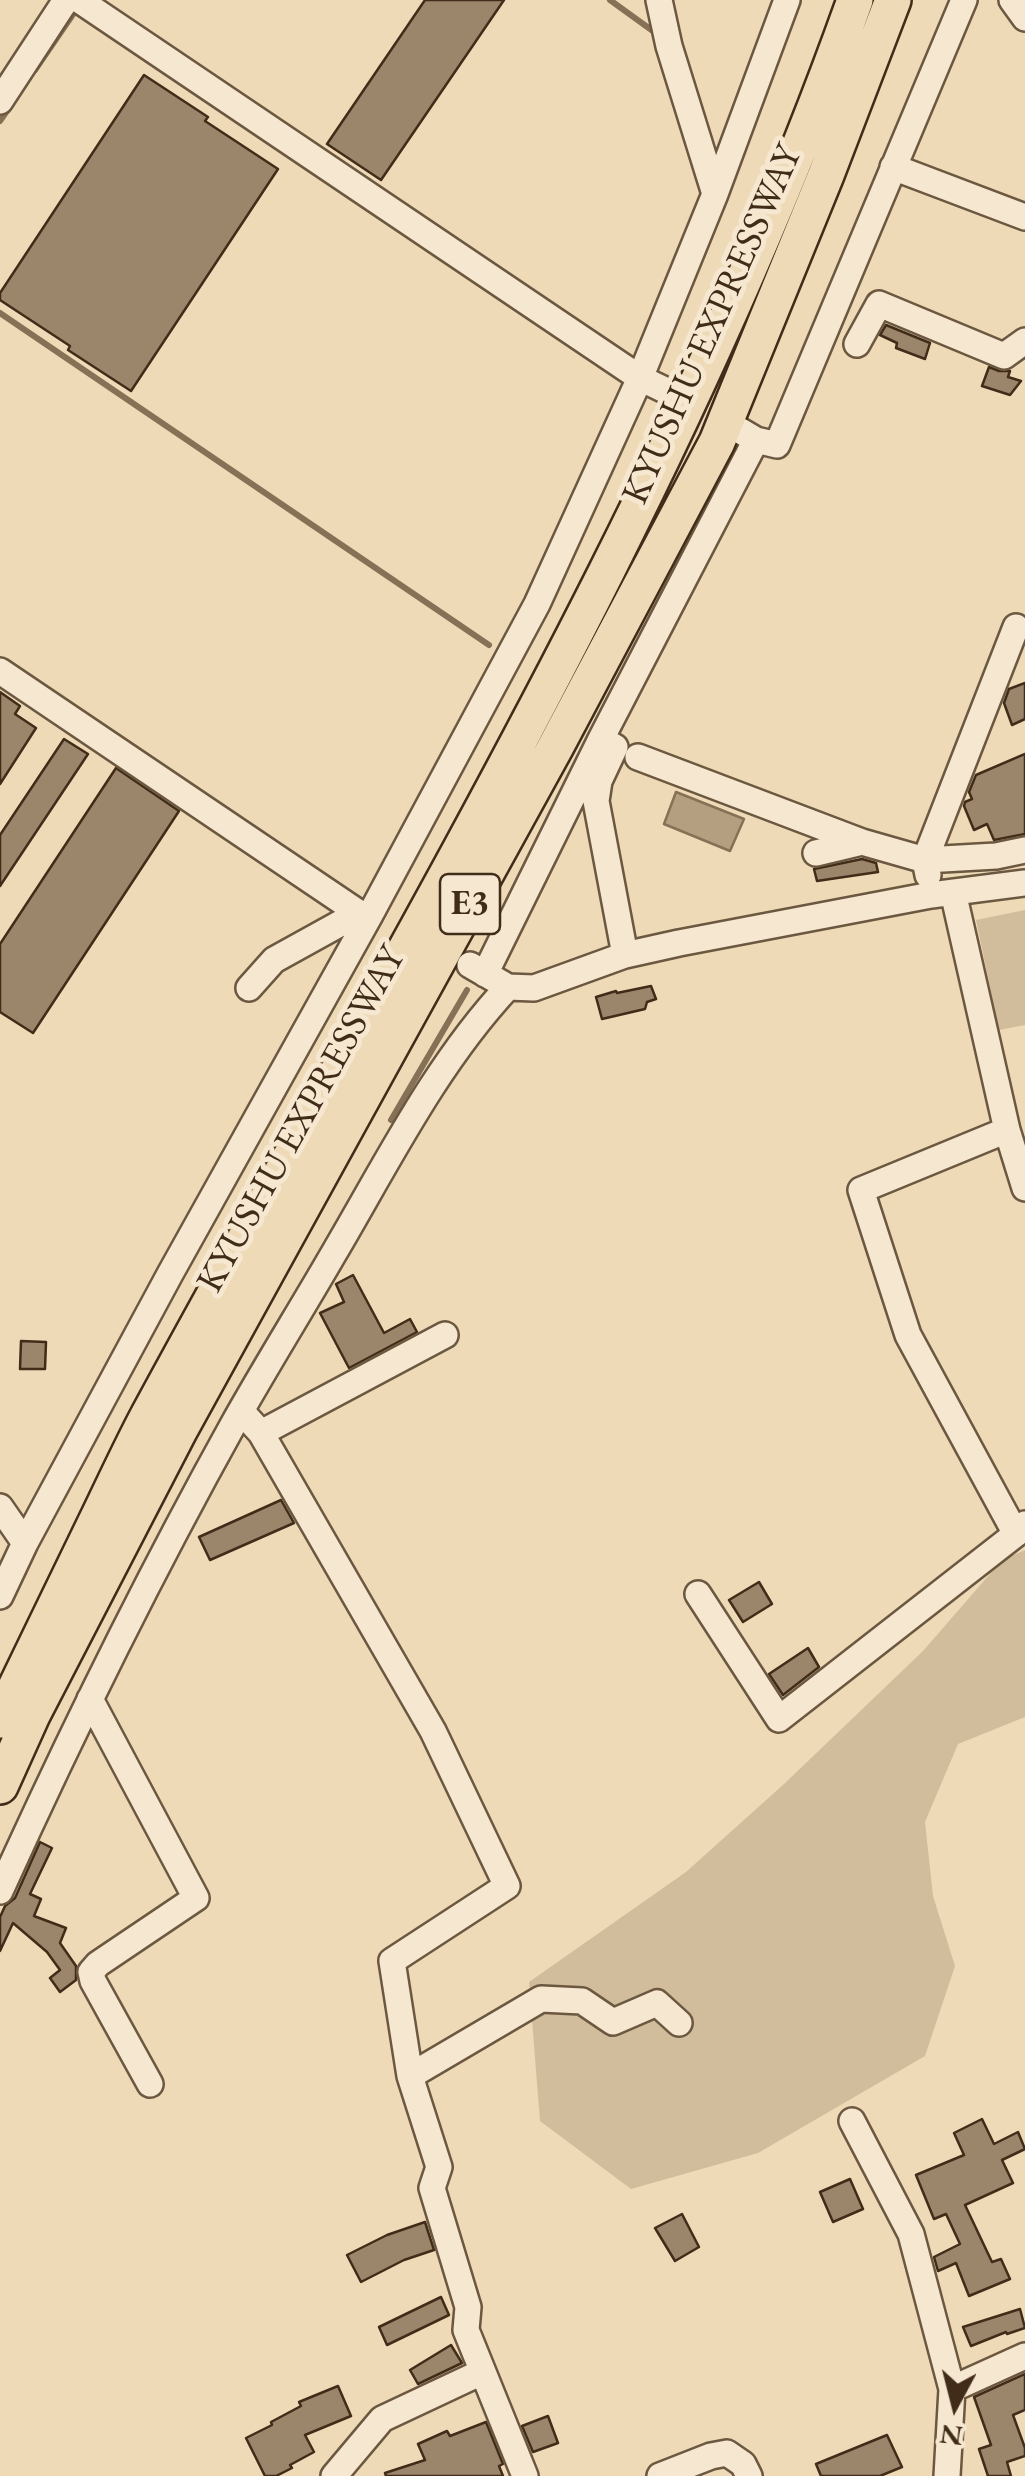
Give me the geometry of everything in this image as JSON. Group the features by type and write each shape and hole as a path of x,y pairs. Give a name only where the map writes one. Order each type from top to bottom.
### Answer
{"highway":[{"name":"KYUSHU EXPRESSWAY","path":"0,1720 145,1422 522,735 599,585 673,436 776,207 855,0"},
{"name":"KYUSHU EXPRESSWAY","path":"0,1786 32,1715 180,1429 556,746 717,442 893,0"}],"street":[{"path":"0,101 66,0"},
{"path":"79,0 640,378 672,394"},
{"path":"659,0 669,46 715,194"},
{"path":"0,1596 24,1543 537,604 640,378 715,194 784,0"},
{"path":"625,956 596,801 599,781 618,748 748,435 777,445 964,0"},
{"path":"1012,0 1025,18"},
{"path":"893,167 1025,217"},
{"path":"857,344 878,304 1004,356 1025,340"},
{"path":"1016,627 926,860 942,894 1025,1188"},
{"path":"0,671 365,916 398,930"},
{"path":"618,748 862,842 926,860 996,856 1025,850"},
{"path":"618,748 478,969 508,987 534,988 625,956 942,894 1025,883"},
{"path":"816,852 862,842"},
{"path":"249,988 274,960 365,916"},
{"path":"0,1891 158,1563 241,1411 426,1096 485,1012 508,987"},
{"path":"698,1594 779,1719 1020,1529 908,1334 861,1190 1008,1130"},
{"path":"261,1434 446,1335"},
{"path":"241,1411 261,1434 434,1730 507,1886 392,1961 410,2076 439,2167 432,2188 468,2306 466,2330 525,2476"},
{"path":"0,1507 24,1543"},
{"path":"90,1699 196,1898 91,1972 150,2084"},
{"path":"410,2076 540,2000 582,2001 613,2022 657,2004 679,2023"},
{"path":"852,2122 911,2234 952,2388 947,2476"},
{"path":"952,2388 1025,2356"},
{"path":"334,2476 382,2419 482,2372"},
{"path":"660,2476 727,2452 743,2464 749,2476"}],"shaded area":[{"path":"676,792 744,819 730,851 664,824"},
{"path":"1025,910 1025,1025 999,1030 976,920"},
{"path":"1025,1550 1025,1717 958,1744 925,1822 933,1896 955,1966 925,2056 758,2153 631,2189 540,2121 529,1982 686,1872 923,1651 1002,1560"}],"building":[{"path":"425,0 504,0 381,180 327,144"},
{"path":"144,75 278,169 131,391 0,300 0,293"},
{"path":"886,325 930,343 925,359 896,348 897,343 880,335"},
{"path":"989,367 1010,371 1008,377 1021,381 1010,395 982,386"},
{"path":"1025,683 1025,719 1012,725 1004,703 1009,689"},
{"path":"0,692 20,706 15,714 36,728 0,784"},
{"path":"64,739 88,754 0,886 0,835"},
{"path":"1025,754 1025,834 994,840 987,824 974,830 964,806 972,799 969,792 976,775"},
{"path":"116,768 179,811 33,1033 0,1012 0,944"},
{"path":"862,859 876,863 878,872 817,881 814,869"},
{"path":"651,986 656,999 647,1002 645,1009 602,1019 596,997"},
{"path":"353,1275 384,1333 410,1319 417,1332 349,1368 320,1313 344,1302 336,1284"},
{"path":"21,1341 46,1342 45,1369 20,1369"},
{"path":"281,1500 294,1523 210,1560 199,1537"},
{"path":"759,1582 772,1604 743,1622 729,1600"},
{"path":"808,1648 819,1667 783,1695 769,1674"},
{"path":"40,1842 52,1848 30,1894 41,1899 34,1916 66,1928 60,1943 76,1966 76,1980 60,1992 50,1978 60,1970 47,1952 13,1923 0,1951 0,1917 15,1898"},
{"path":"982,2119 994,2144 1018,2132 1025,2149 1002,2160 1013,2183 965,2205 992,2262 1001,2259 1010,2279 969,2296 956,2263 938,2271 934,2257 960,2244 946,2214 934,2219 916,2175 964,2155 954,2133"},
{"path":"850,2179 863,2209 833,2222 820,2192"},
{"path":"682,2214 699,2247 675,2261 655,2228"},
{"path":"425,2222 434,2250 361,2282 347,2255"},
{"path":"441,2297 449,2315 387,2345 379,2327"},
{"path":"1020,2309 1025,2328 971,2346 963,2327"},
{"path":"451,2345 462,2363 418,2384 410,2370"},
{"path":"1025,2374 1025,2410 1013,2415 1025,2456 1007,2462 1011,2476 988,2476 979,2449 991,2445 974,2397"},
{"path":"338,2386 351,2416 305,2435 314,2452 276,2476 265,2476 246,2438 301,2406 299,2402"},
{"path":"548,2416 558,2443 533,2452 522,2426"},
{"path":"486,2422 503,2464 499,2466 503,2476 386,2476 385,2473 425,2460 418,2444 447,2431 450,2436"},
{"path":"887,2435 902,2467 880,2476 821,2476 816,2464"}],"waterway":[{"path":"610,0 657,34"},
{"path":"35,70 76,10"},
{"path":"0,121 11,105"},
{"path":"0,313 489,645"},
{"path":"391,1120 467,990"}]}
